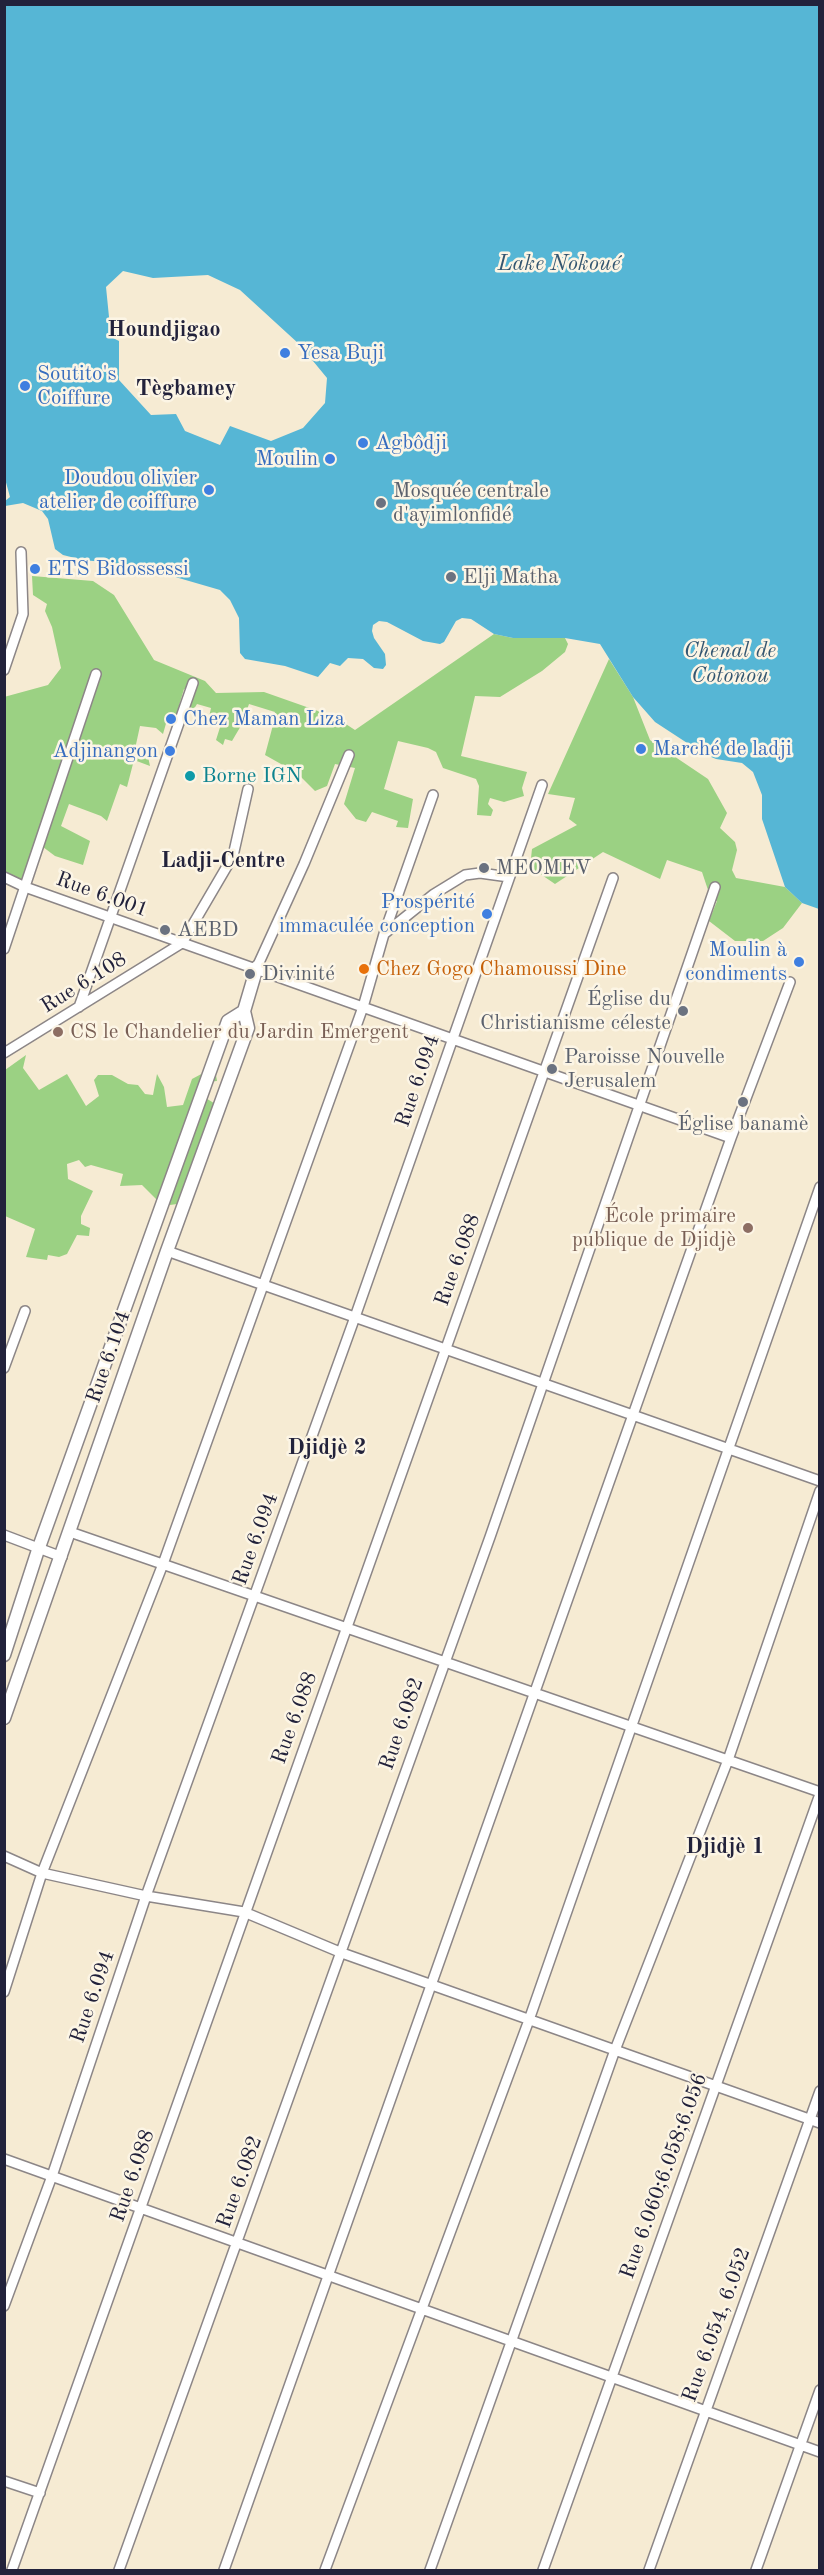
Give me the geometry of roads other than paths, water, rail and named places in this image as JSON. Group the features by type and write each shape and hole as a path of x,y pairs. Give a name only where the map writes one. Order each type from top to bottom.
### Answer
{"street":[{"path":"4,670 22,614 21,552"},
{"path":"4,949 96,674"},
{"path":"79,1007 193,683"},
{"path":"257,967 304,864 349,755"},
{"name":"Rue 6.094","path":"4,2306 52,2176 146,1896 355,1317 542,785"},
{"path":"182,943 234,856 248,789"},
{"path":"4,1992 42,1874 163,1564 363,1007 384,934 433,795"},
{"path":"384,934 434,894 465,876 480,873 509,877"},
{"name":"Rue 6.001","path":"4,877 25,887 257,967 731,1138"},
{"name":"Rue 6.088","path":"12,2571 244,1912 613,878"},
{"name":"Rue 6.082","path":"119,2571 342,1953 443,1661 480,1564 715,887"},
{"name":"Rue 6.108","path":"4,1053 182,943"},
{"name":"Rue 6.104","path":"4,1718 167,1251 248,1028 244,1011 257,967"},
{"path":"224,2571 635,1416 731,1138 790,982"},
{"name":"Rue 6.104","path":"4,1655 7,1639 38,1550 228,1022 244,1011"},
{"path":"325,2571 529,2020 819,1187"},
{"path":"167,1251 819,1481"},
{"path":"4,1368 25,1311"},
{"path":"430,2571 615,2050 728,1760 819,1491"},
{"path":"70,1532 819,1793"},
{"path":"4,1535 38,1550 62,1557"},
{"name":"Rue 6.060;6.058;6.056","path":"543,2571 819,1793"},
{"path":"4,1856 42,1874 146,1896 244,1912 342,1953 819,2123"},
{"name":"Rue 6.054, 6.052","path":"649,2571 819,2091"},
{"path":"4,2159 819,2452"},
{"path":"756,2571 819,2390"},
{"path":"4,2481 40,2493"}],"water":[{"name":"Lake Nokoué","path":"5,4 819,5 819,909 802,903 785,887 762,819 762,795 753,772 742,763 716,759 704,754 655,722 633,697 600,644 565,638 513,638 494,634 471,619 462,618 456,621 444,642 440,644 423,641 387,622 379,621 373,625 372,631 385,654 386,665 383,669 374,668 363,659 348,658 340,666 330,663 318,677 285,666 245,659 240,653 239,618 230,600 220,590 134,565 83,560 63,555 55,549 48,519 42,511 23,503 5,506 5,501 10,497 4,475","holes":["123,271 153,278 208,275 240,290 299,344 327,378 325,403 303,428 271,441 230,426 220,445 185,431 176,414 151,415 119,380 119,341 111,337 106,287"]}],"place":[{"name":"Yesa Buji","path":"285,353"},
{"name":"Soutito's Coiffure","path":"25,386"},
{"name":"Agbôdji","path":"363,443"},
{"name":"Moulin","path":"330,459"},
{"name":"Doudou olivier atelier de coiffure","path":"209,490"},
{"name":"Mosquée centrale d'ayimlonfidé","path":"381,503"},
{"name":"ETS Bidossessi","path":"35,569"},
{"name":"Elji Matha","path":"451,577"},
{"name":"Chez Maman Liza","path":"171,719"},
{"name":"Marché de ladji","path":"641,749"},
{"name":"Adjinangon","path":"170,751"},
{"name":"Borne IGN","path":"190,776"},
{"name":"MEOMEV","path":"484,868"},
{"name":"Prospérité immaculée conception","path":"487,914"},
{"name":"AEBD","path":"165,930"},
{"name":"Moulin à condiments","path":"799,962"},
{"name":"Chez Gogo Chamoussi Dine","path":"364,969"},
{"name":"Divinité","path":"250,974"},
{"name":"Église du Christianisme céleste","path":"683,1011"},
{"name":"CS le Chandelier du Jardin Emergent","path":"58,1032"},
{"name":"Paroisse Nouvelle Jerusalem","path":"552,1069"},
{"name":"Église banamè","path":"743,1102"},
{"name":"École primaire publique de Djidjè","path":"748,1228"}],"district":[{"name":"Houndjigao","path":"164,330"},
{"name":"Tègbamey","path":"186,389"},
{"name":"Ladji-Centre","path":"223,861"},
{"name":"Djidjè 2","path":"327,1448"},
{"name":"Djidjè 1","path":"725,1847"}],"water label":[{"name":"Chenal de Cotonou","path":"730,664"}]}
